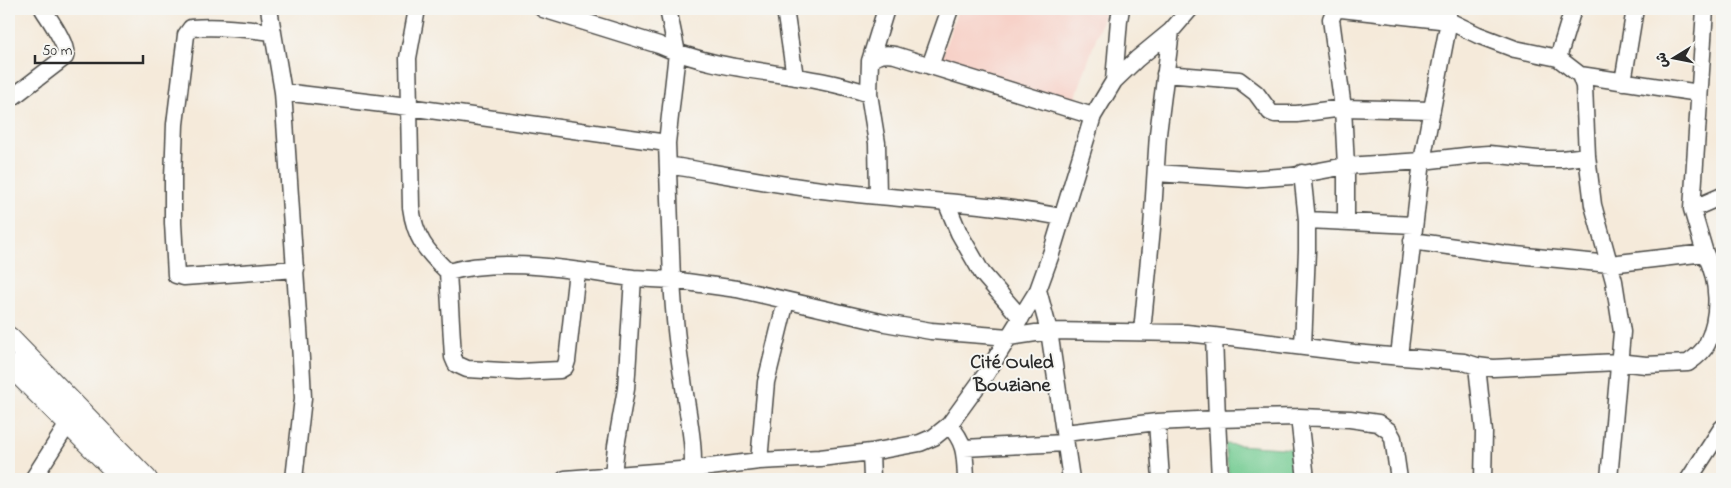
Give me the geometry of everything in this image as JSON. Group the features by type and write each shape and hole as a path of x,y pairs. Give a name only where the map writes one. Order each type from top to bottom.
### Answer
{"street":[{"path":"9,100 65,57 67,53 43,9"},
{"path":"269,9 283,92 303,398 294,479"},
{"path":"417,9 408,58 410,193 413,226 428,252 448,272 453,357 456,364 467,369 546,372 560,370 565,367 577,271"},
{"path":"543,9 659,45 677,53 717,64 849,87 869,94"},
{"path":"668,9 677,53 667,144 674,320 689,417 693,474"},
{"path":"785,9 795,77"},
{"path":"878,196 877,144 869,94 870,61 886,9"},
{"path":"930,66 950,9"},
{"path":"1114,81 1121,9"},
{"path":"565,479 613,475 693,474 759,461 820,458 871,452 920,443 934,437 949,425 986,374 1038,290 1051,254 1092,116 1114,81 1171,31 1190,9"},
{"path":"1346,222 1343,108 1331,19 1334,12 1339,9 1448,15 1478,35 1515,49 1558,58 1580,75 1699,94"},
{"path":"1558,58 1573,9"},
{"path":"1623,82 1635,9"},
{"path":"448,272 459,268 502,264 633,278 672,280 737,289 899,326 931,331 1009,337 1049,331 1186,333 1354,353 1464,362 1493,368 1618,362 1646,365 1688,363 1707,345 1715,318 1718,297 1711,266 1705,253 1692,209 1705,9"},
{"path":"1399,356 1422,161 1448,15"},
{"path":"273,32 230,27 197,27 191,28 186,35 176,124 172,223 175,267 176,275 184,278 296,269"},
{"path":"1142,332 1152,228 1158,134 1171,31"},
{"path":"870,61 875,57 888,54 1092,116"},
{"path":"1165,74 1239,80 1256,94 1270,112 1275,114 1297,114 1343,108 1432,110"},
{"path":"1580,75 1584,86 1587,156 1593,205 1610,264 1618,300 1622,332 1609,479"},
{"path":"283,92 408,107 667,144"},
{"path":"1156,173 1248,179 1292,176 1346,166 1489,154 1538,159 1587,156"},
{"path":"668,165 817,190 946,202 1035,212 1061,217"},
{"path":"1302,173 1307,220 1303,346"},
{"path":"1692,209 1722,196"},
{"path":"946,202 959,233 982,273 1021,318"},
{"path":"1307,220 1346,222 1413,233 1505,254 1610,264 1705,253"},
{"path":"613,475 626,389 633,278"},
{"path":"1038,290 1049,331 1071,479"},
{"path":"759,461 766,382 786,301"},
{"path":"1214,336 1220,479"},
{"path":"9,337 131,475"},
{"path":"9,365 68,424 131,475"},
{"path":"1477,366 1484,432 1483,479"},
{"path":"964,448 1065,438 1157,422 1299,416 1350,419 1378,423 1384,426 1393,438 1399,479"},
{"path":"1299,416 1306,479"},
{"path":"1157,422 1161,479"},
{"path":"33,479 68,424"},
{"path":"949,425 960,438 964,448 966,479"},
{"path":"1689,479 1722,428"},
{"path":"871,452 872,479"}],"shaded area":[{"path":"958,9 1106,9 1073,105 941,59"}],"green space":[{"path":"1225,444 1295,449 1299,479 1229,479"}],"district":[{"name":"Cité Ouled Bouziane","path":"1012,374"}]}
